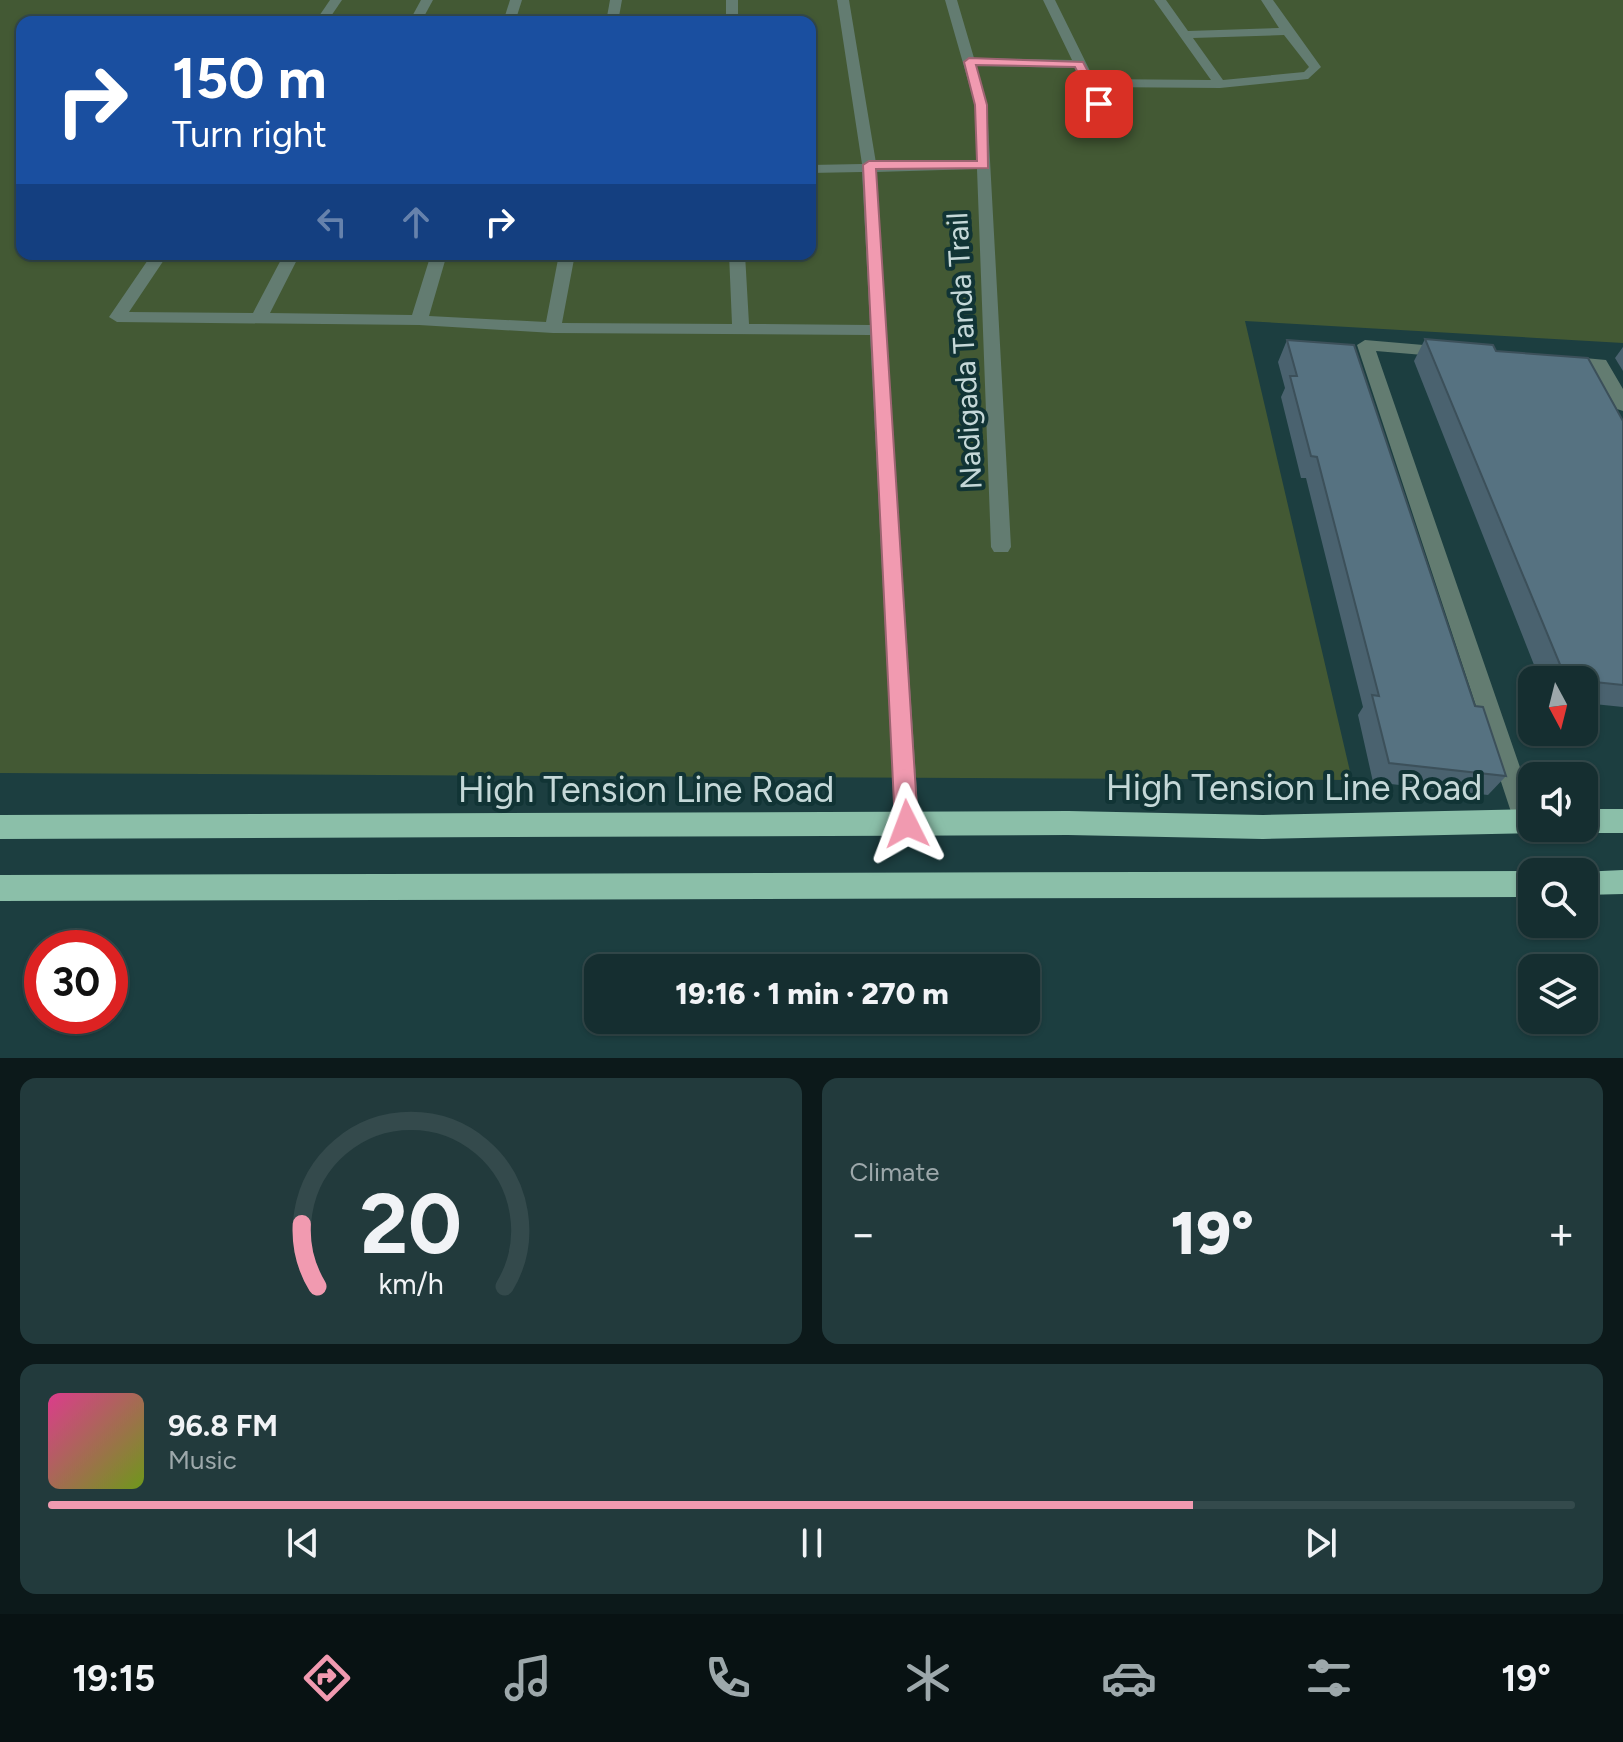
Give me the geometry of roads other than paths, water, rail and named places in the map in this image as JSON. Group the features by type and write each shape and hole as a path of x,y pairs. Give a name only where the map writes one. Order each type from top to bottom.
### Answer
{"main road":[{"name":"High Tension Line Road","path":"0,827 907,824 1263,827 1518,821"},
{"path":"1598,821 1623,821"},
{"path":"1598,883 1623,882"},
{"path":"0,888 1518,884"}],"street":[{"path":"843,0 869,165 907,824"},
{"name":"Nadigada Tanda Trail","path":"951,0 981,105 1001,547"},
{"path":"1049,0 1110,126"},
{"path":"1160,0 1220,84"},
{"path":"1088,83 1220,84 1308,75 1315,67 1267,0"},
{"path":"1183,35 1287,31"},
{"path":"969,62 1079,64"},
{"path":"816,169 869,165 984,165"},
{"path":"156,260 117,317 419,320 553,328 877,330"},
{"path":"259,318 289,260"},
{"path":"419,320 437,260"},
{"path":"553,328 566,260"},
{"path":"737,260 741,329"},
{"path":"1475,354 1365,345 1518,789"},
{"path":"1538,359 1600,364 1623,405"}]}
